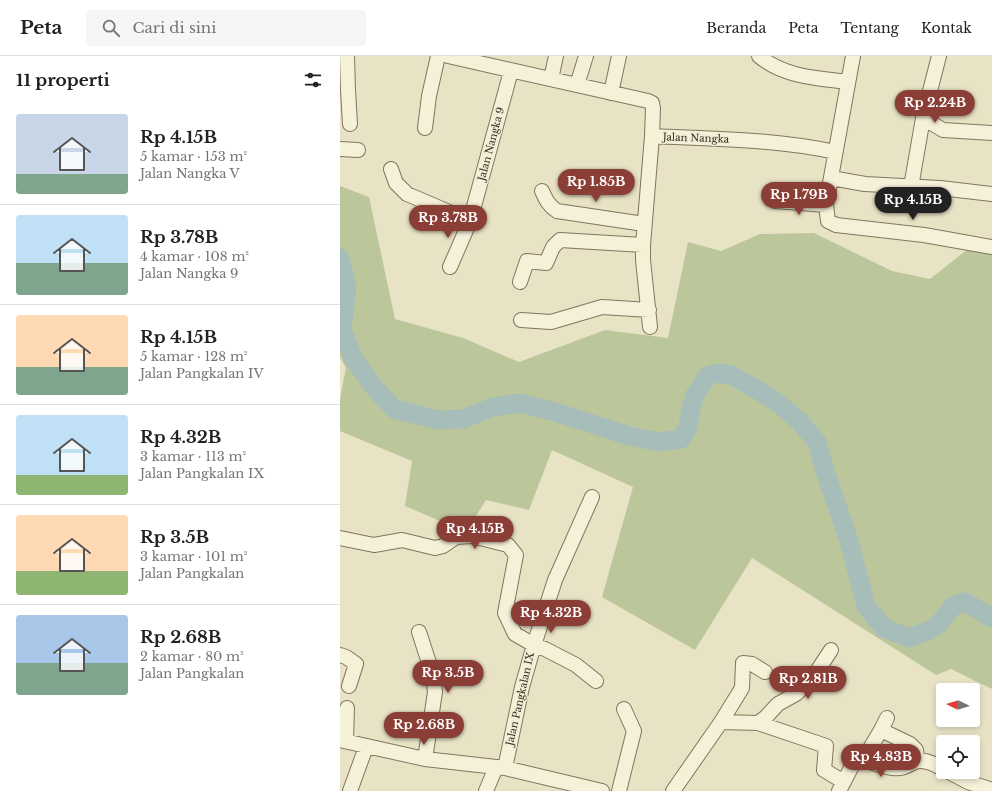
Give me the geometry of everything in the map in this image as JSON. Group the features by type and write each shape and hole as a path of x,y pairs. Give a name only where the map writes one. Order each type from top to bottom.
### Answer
{"street":[{"path":"347,56 350,124"},
{"path":"425,128 429,96 438,56"},
{"name":"Jalan Nangka","path":"448,56 648,101 652,103 653,108 652,136 759,141 803,145 835,152"},
{"path":"551,80 556,56"},
{"path":"577,85 586,56"},
{"path":"611,93 619,56"},
{"path":"759,56 769,64 795,75 848,82"},
{"path":"853,56 826,205 828,221 836,225 924,235 992,247"},
{"path":"911,187 923,118 939,56"},
{"name":"Jalan Nangka 9","path":"450,266 470,222 511,70"},
{"path":"923,118 943,130 992,133"},
{"path":"650,327 643,245 652,136"},
{"path":"340,149 358,150"},
{"path":"391,169 396,183 407,194 470,222"},
{"path":"831,178 865,184 940,188 992,194"},
{"path":"542,191 548,204 557,211 644,224"},
{"path":"775,201 826,205"},
{"path":"520,282 527,261 546,263 553,247 560,240 643,245"},
{"path":"521,320 551,322 602,307 649,310"},
{"name":"Jalan Pangkalan IX","path":"486,791 500,767 534,645 555,580 592,497"},
{"path":"340,538 374,545 402,540 435,548 443,546 456,537 472,536 508,545 516,555 505,613 515,634 576,665 596,681"},
{"path":"419,632 433,675 435,692 425,759"},
{"path":"758,723 778,704 796,694 812,678 831,650"},
{"path":"340,655 356,664 348,686"},
{"path":"673,791 721,722 742,688 743,663 752,664 765,672"},
{"path":"347,708 343,740 366,747 425,759 500,767 602,791"},
{"path":"619,791 634,731 624,709"},
{"path":"721,722 758,723 826,746 824,770 842,787 853,764 858,760 892,768 905,768 918,761 936,765"},
{"path":"863,760 884,724 916,750 918,761"},
{"path":"350,791 366,747"},
{"path":"962,779 992,790"}],"green space":[{"path":"340,186 369,197 395,319 463,338 519,362 605,330 668,338 688,242 721,251 760,234 814,233 892,271 930,279 973,245 992,249 992,689 951,669 936,675 752,558 695,650 602,597 633,487 552,450 529,510 486,500 466,532 405,506 412,461 340,431 340,399 346,368 340,357"}],"waterway":[{"path":"340,258 347,286 342,329 353,358 373,386 394,409 438,420 463,419 493,407 519,403 552,411 629,436 659,442 681,439 688,427 695,395 707,376 717,373 731,375 778,403 800,422 817,442 825,471 849,541 866,606 884,628 909,638 928,631 939,624 953,606 965,602 992,618"}]}
